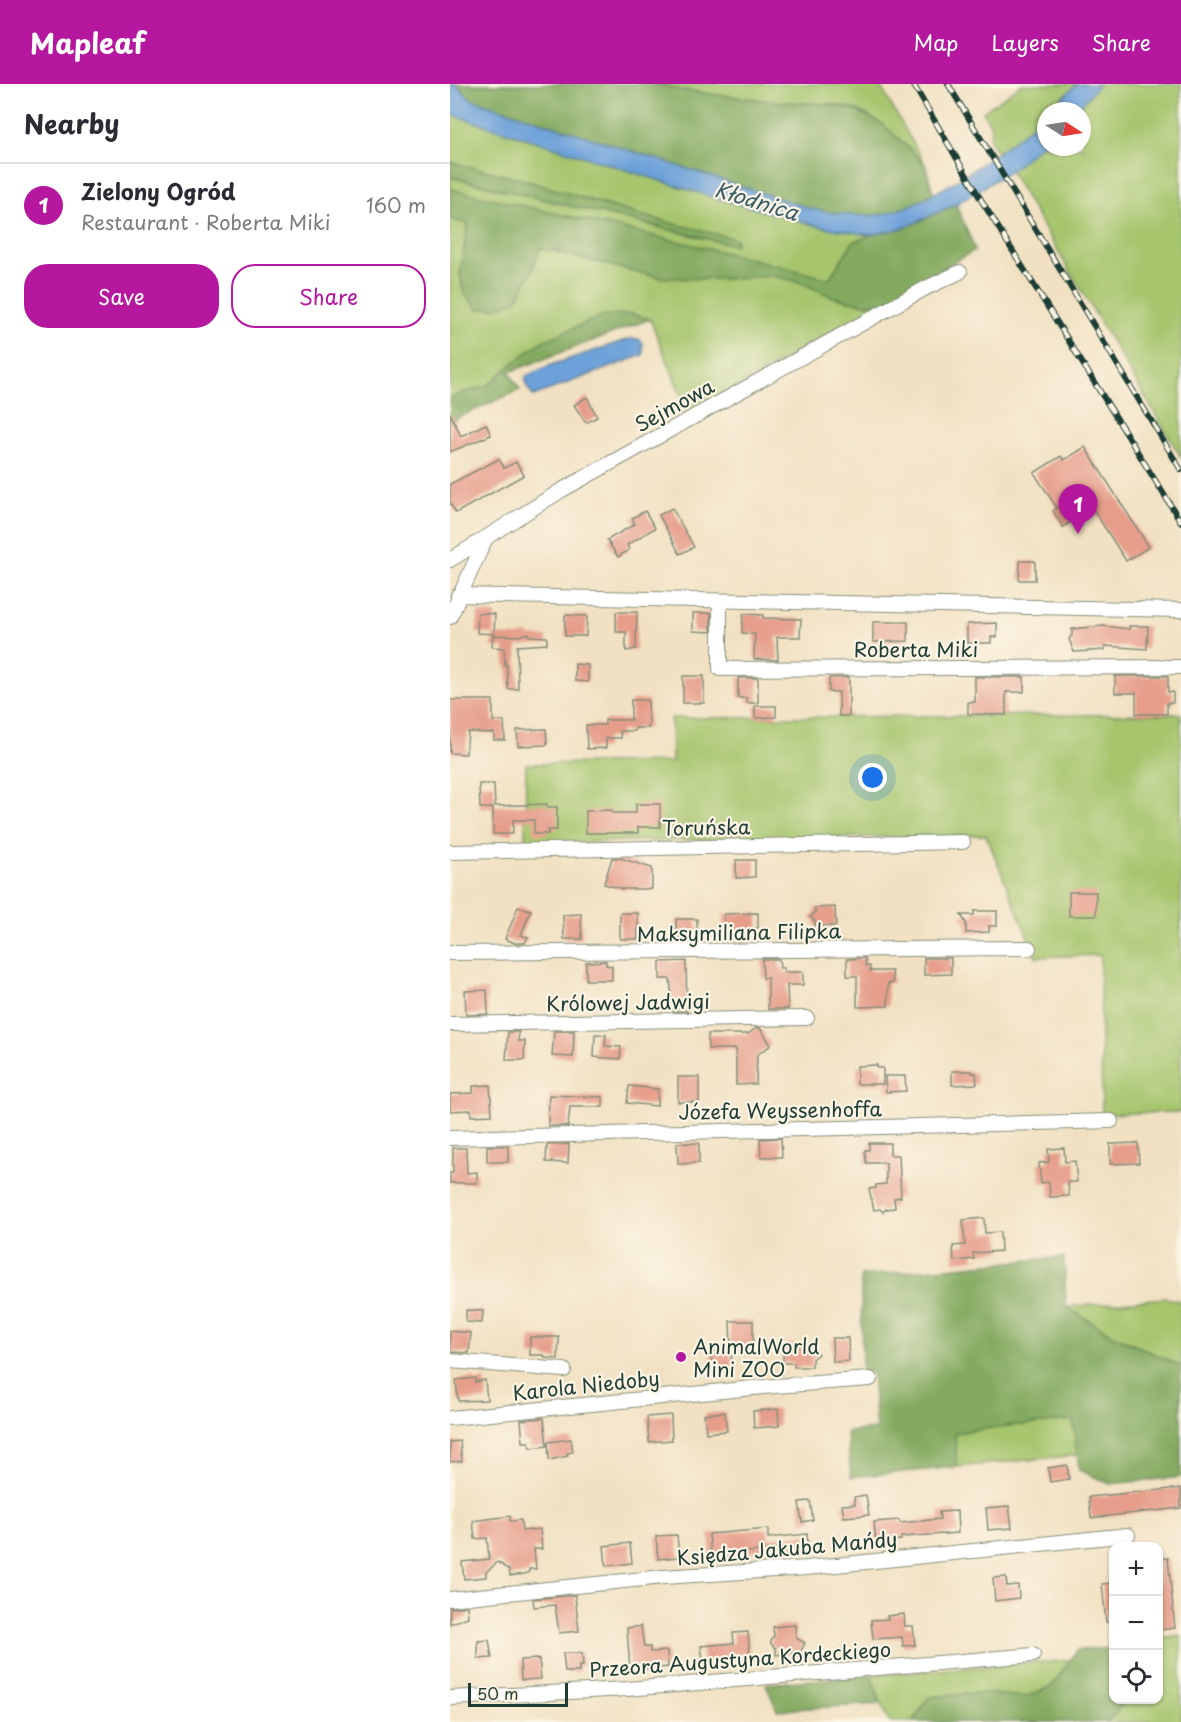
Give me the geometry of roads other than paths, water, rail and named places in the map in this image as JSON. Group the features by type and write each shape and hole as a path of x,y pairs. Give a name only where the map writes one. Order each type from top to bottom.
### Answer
{"street":[{"name":"Sejmowa","path":"450,560 562,490 673,427 926,288 960,272"},
{"path":"450,617 485,540"},
{"path":"458,596 1181,610"},
{"name":"Roberta Miki","path":"720,601 720,669 1181,667"},
{"name":"Toruńska","path":"450,852 963,842"},
{"name":"Maksymiliana Filipka","path":"450,953 1029,948"},
{"name":"Królowej Jadwigi","path":"450,1024 807,1018"},
{"name":"Józefa Weyssenhoffa","path":"450,1138 1111,1121"},
{"name":"Karola Niedoby","path":"450,1361 564,1370"},
{"name":"Karola Niedoby","path":"450,1418 752,1388 870,1379"},
{"name":"Księdza Jakuba Mańdy","path":"450,1599 663,1577 807,1568 1128,1535"},
{"name":"Przeora Augustyna Kordeckiego","path":"450,1698 627,1689 1033,1655"}],"water":[{"name":"Kłodnica","path":"450,84 458,86 471,99 812,209 851,215 875,215 895,211 941,190 989,159 1037,120 1037,148 1010,171 956,204 904,228 870,235 822,227 712,197 450,114"},
{"path":"1077,84 1099,84 1084,102 1058,102"},
{"path":"629,339 639,339 643,343 643,355 533,396 526,385 526,376 551,365"}],"railway":[{"path":"913,84 983,203 1181,522"},
{"path":"948,84 1181,470"}],"place":[{"name":"Zielony Ogród","path":"1078,534"},
{"name":"AnimalWorld Mini ZOO","path":"681,1357"}]}
